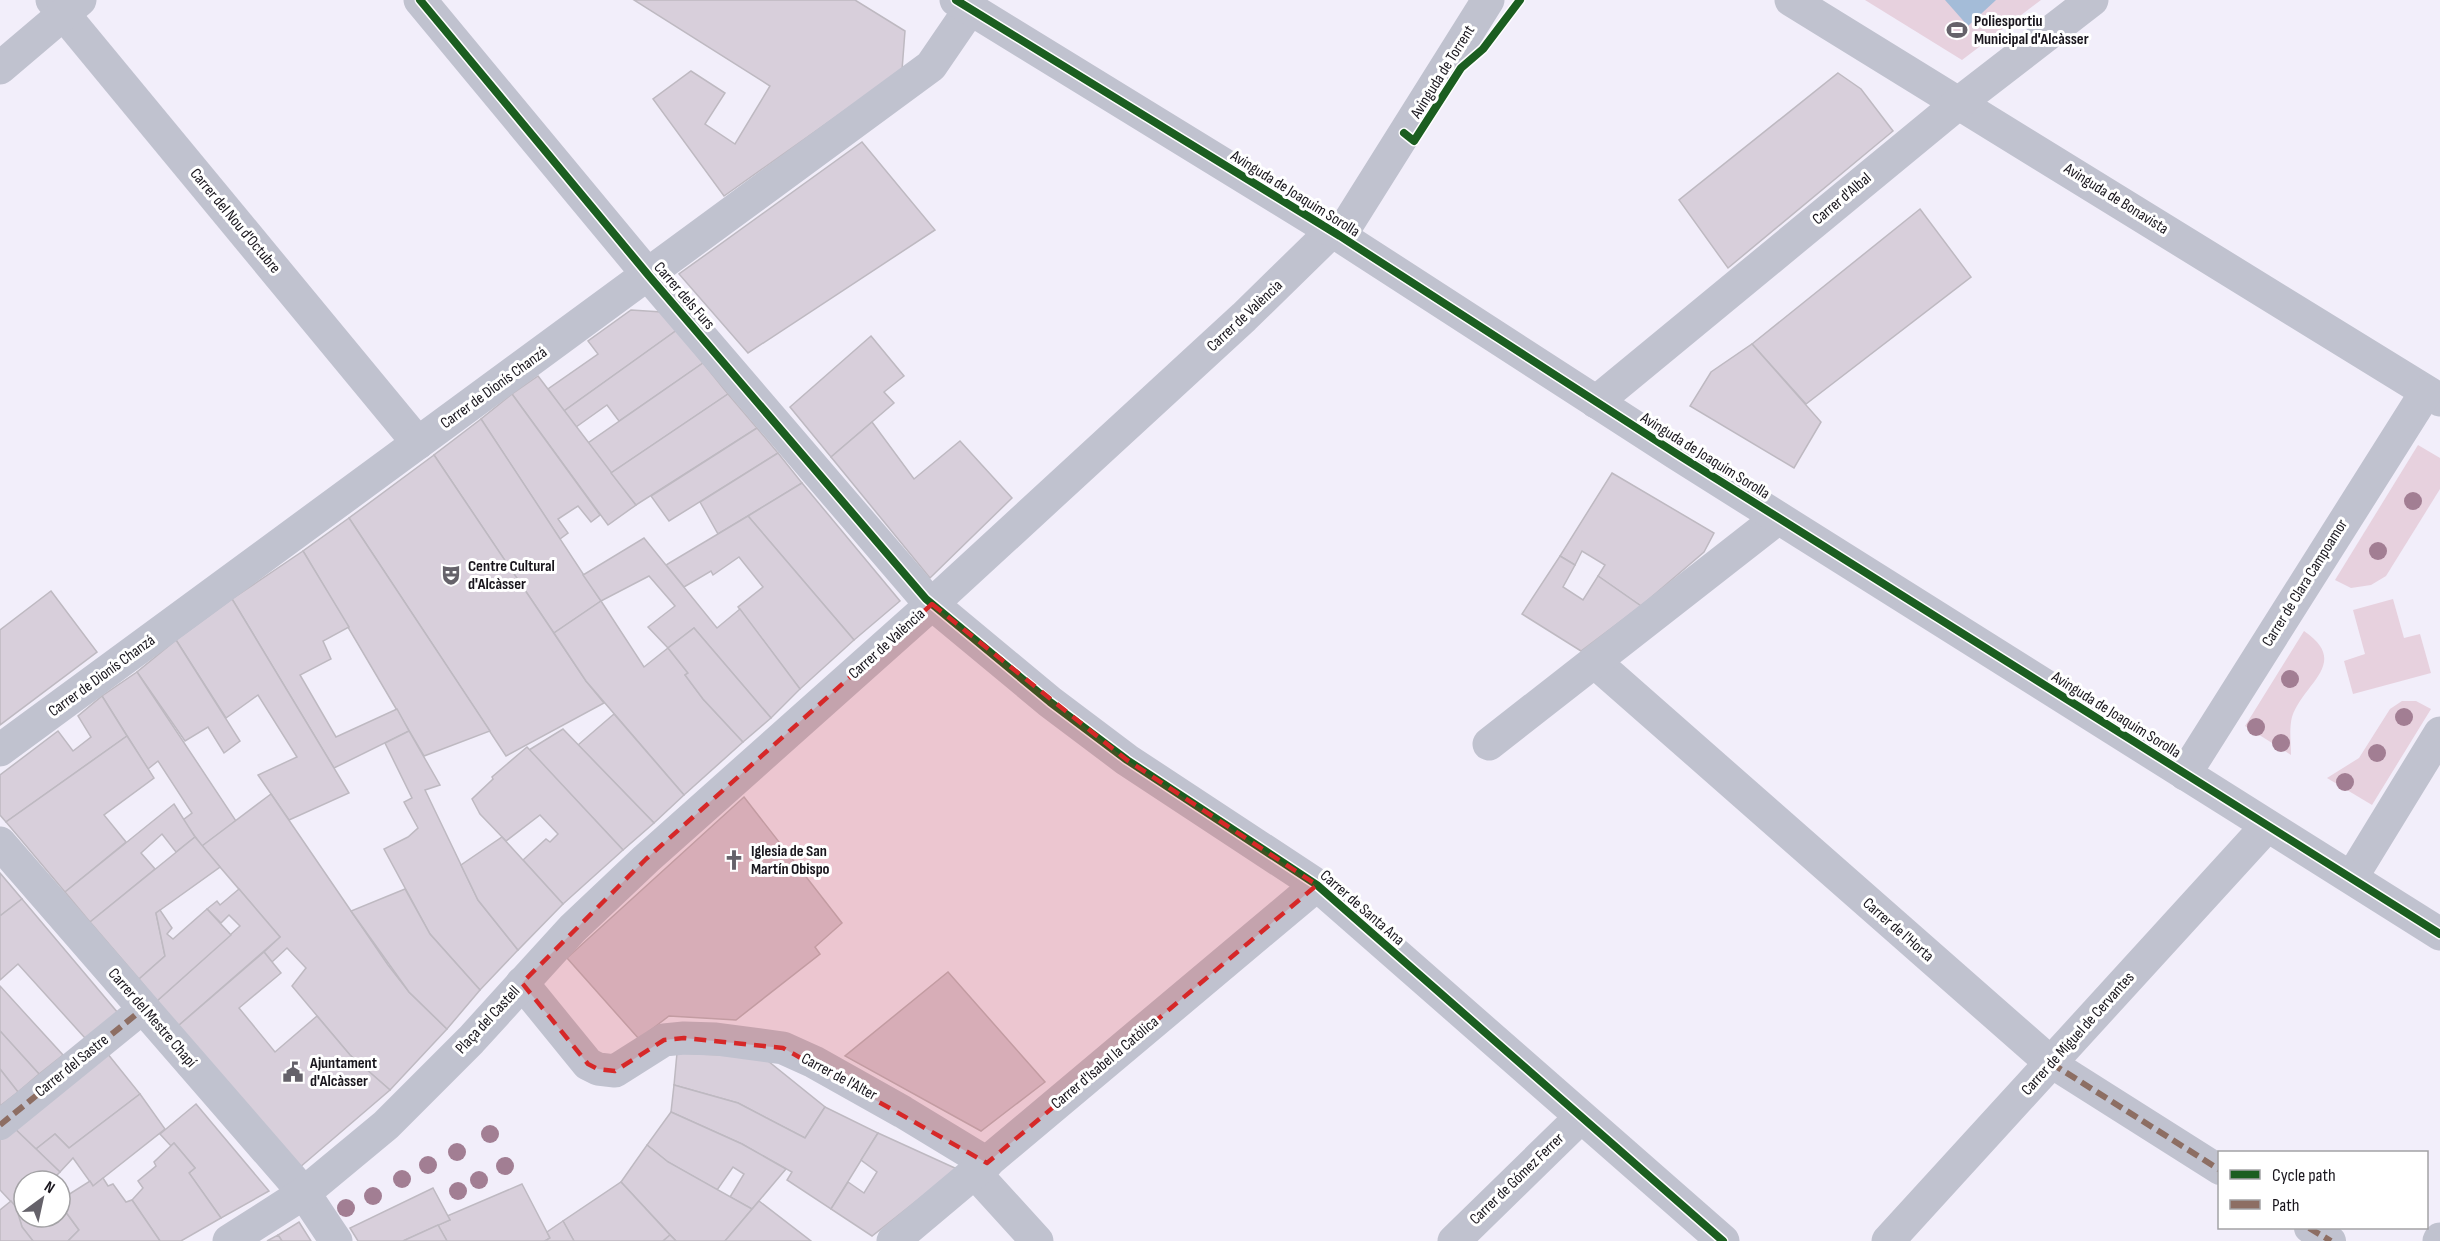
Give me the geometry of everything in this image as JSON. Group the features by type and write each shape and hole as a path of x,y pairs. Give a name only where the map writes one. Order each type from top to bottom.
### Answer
{"street":[{"name":"Carrer dels Furs","path":"420,0 649,276 932,604"},
{"name":"Avinguda de Torrent","path":"1335,234 1488,0"},
{"name":"Avinguda de Bonavista","path":"1791,0 1960,102 2433,396"},
{"name":"Carrer d'Albal","path":"1596,402 1960,102 2092,0"},
{"path":"0,68 66,5"},
{"name":"Carrer del Nou d'Octubre","path":"66,5 418,443"},
{"name":"Carrer de Dionís Chanzá","path":"0,750 649,276 932,66 963,5"},
{"name":"Avinguda de Joaquim Sorolla","path":"963,5 1335,234 1778,518 2440,934"},
{"name":"Carrer de València","path":"522,983 572,929 646,859 932,604 1335,234"},
{"name":"Carrer de Clara Campoamor","path":"2185,774 2433,396"},
{"path":"1489,744 1596,663 1778,518"},
{"name":"Carrer de Santa Ana","path":"932,604 1050,702 1127,760 1317,885 1723,1241"},
{"name":"Carrer de l'Horta","path":"1596,663 2051,1063 2218,1169"},
{"path":"2352,877 2440,733"},
{"name":"Carrer de Miguel de Cervantes","path":"1888,1241 2267,826"},
{"name":"Carrer del Mestre Chapí","path":"0,843 304,1193 336,1241"},
{"name":"Carrer d'Isabel la Catòlica","path":"893,1241 1317,885"},
{"name":"Plaça del Castell","path":"229,1241 304,1193 386,1125 471,1040 522,983 588,1064 598,1070 615,1071 657,1044 675,1039"},
{"name":"Carrer del Sastre","path":"0,1125 144,1008"},
{"name":"Carrer de l'Alter","path":"675,1039 716,1039 783,1048 814,1062 903,1112 981,1168 1037,1241"},
{"name":"Carrer de Gómez Ferrer","path":"1454,1241 1580,1118"},
{"path":"2312,1229 2331,1241"}],"highlighted area":[{"path":"932,604 1127,760 1317,885 987,1163 783,1048 684,1038 664,1040 615,1071 598,1069 588,1064 522,983 646,859"}],"shaded area":[{"name":"Poliesportiu Municipal d'Alcàsser","path":"1865,0 2041,0 1962,60"},
{"path":"2418,445 2440,458 2440,489 2386,576 2371,585 2351,588 2335,580"},
{"path":"2393,599 2404,638 2420,634 2431,673 2353,694 2344,661 2365,654 2353,610"},
{"path":"2304,631 2317,642 2324,653 2324,663 2292,717 2291,755 2245,726"},
{"path":"2402,701 2416,701 2431,709 2372,805 2327,778 2359,758 2390,709"}],"water":[{"path":"1945,0 1996,0 1968,26"}],"building":[{"path":"634,0 855,0 905,31 902,70 724,196 653,99 691,71 725,93 705,124 735,144 770,86"},
{"path":"1838,73 1861,89 1893,131 1728,268 1679,200"},
{"path":"862,142 935,230 748,353 679,274"},
{"path":"1920,209 1971,277 1806,404 1752,344"},
{"path":"631,310 662,312 677,330 564,411 548,389 598,354 588,341"},
{"path":"677,330 703,363 619,421 607,405 576,427 564,411"},
{"path":"871,336 904,376 884,392 894,403 831,457 790,407"},
{"path":"1752,344 1821,422 1794,468 1690,406 1711,372"},
{"path":"703,363 728,394 611,473 588,443"},
{"path":"538,376 636,505 608,525 512,394"},
{"path":"512,394 600,515 591,522 578,506 558,519 568,533 560,539 481,419"},
{"path":"728,394 757,428 636,505 611,473"},
{"path":"481,419 601,601 554,633 434,455"},
{"path":"872,422 914,479 960,441 1012,498 930,578 831,457"},
{"path":"757,428 778,453 669,521 651,496"},
{"path":"778,453 802,483 718,534 700,502"},
{"name":"Centre Cultural d'Alcàsser","path":"434,455 586,681 604,703 506,756 349,518"},
{"path":"1612,473 1714,533 1704,552 1641,606 1598,576 1605,565 1582,551 1575,565 1560,556"},
{"path":"802,483 900,601 854,640 748,516"},
{"path":"748,516 854,640 800,689 738,607 763,587 739,557 713,575 711,571 684,587 666,565"},
{"path":"349,518 490,731 424,756 303,551"},
{"path":"644,538 717,628 740,609 800,689 771,718 694,628 668,648 648,627 675,606 649,576 601,601 583,575"},
{"path":"303,551 349,627 323,641 331,659 300,675 336,737 397,709 409,731 334,768 232,599"},
{"path":"1560,556 1575,565 1563,587 1583,600 1598,576 1641,606 1581,651 1522,614"},
{"path":"51,591 97,652 0,725 0,630"},
{"path":"232,599 349,793 289,820 258,775 297,757 258,695 226,718 176,640"},
{"path":"601,601 644,667 668,648 688,673 685,675 703,699 743,742 684,795 586,681 554,633"},
{"path":"694,628 771,718 743,742 703,699 685,675 688,673 668,648"},
{"path":"176,640 240,741 224,753 208,727 185,741 137,672"},
{"path":"137,672 236,821 202,846 183,820 192,813 158,761 148,769 102,696"},
{"path":"102,696 127,736 6,822 0,815 0,775 58,731 73,751 91,737 78,716"},
{"path":"614,714 684,795 654,823 578,745"},
{"path":"563,729 654,823 623,850 529,750"},
{"path":"409,731 440,785 425,790 478,900 518,950 480,990 430,934 384,849 408,837 418,828 404,802 412,798 385,743"},
{"path":"127,736 154,778 104,815 126,842 65,892 6,822"},
{"path":"527,747 623,850 563,904 523,860 546,839 550,842 558,834 540,815 506,841 480,814 472,799 493,779 492,777"},
{"path":"271,794 388,965 409,992 447,1029 390,1090 350,1055 292,986 306,968 287,948 272,962 264,952 280,937 202,846"},
{"name":"Iglesia de San Martín Obispo","path":"744,797 842,923 815,947 820,954 736,1020 669,1016 639,1039 567,958"},
{"path":"174,804 195,837 176,852 162,834 141,853 155,869 90,922 65,892"},
{"path":"195,837 220,867 156,913 165,956 139,979 90,922"},
{"path":"502,837 563,904 518,950 478,900 461,865"},
{"path":"0,873 22,899 0,916"},
{"path":"239,889 280,937 178,1026 157,1001 240,926 229,915 221,923 207,909 217,901 220,905"},
{"path":"405,889 430,934 480,990 447,1029 409,992 351,911"},
{"path":"22,899 118,1013 85,1038 18,964 0,980 0,916"},
{"path":"207,909 231,935 157,1001 139,979 165,956 156,913 160,910 172,928 167,934 173,939"},
{"name":"Ajuntament d'Alcàsser","path":"264,952 281,973 239,1008 275,1052 317,1016 350,1055 390,1090 299,1168 178,1026"},
{"path":"948,972 1045,1082 981,1131 845,1056"},
{"path":"0,986 63,1055 39,1074 0,1031"},
{"path":"0,1031 39,1074 18,1092 0,1069"},
{"path":"107,1053 140,1094 69,1148 55,1134 36,1149 12,1126"},
{"path":"677,1053 763,1057 825,1107 805,1138 738,1103 674,1085"},
{"path":"0,1069 18,1092 0,1106"},
{"path":"674,1085 738,1103 805,1138 825,1107 878,1133 831,1209 787,1180 792,1172 742,1144 671,1112"},
{"path":"140,1094 165,1129 93,1186 73,1158 63,1169 57,1169 36,1149 55,1134 69,1148"},
{"path":"196,1104 269,1191 221,1218 189,1173 195,1168 174,1143 171,1146 160,1134"},
{"path":"671,1112 742,1144 786,1169 752,1209 730,1197 744,1174 733,1167 717,1190 668,1162 647,1145"},
{"path":"12,1126 57,1169 12,1169 12,1203 0,1190 0,1137"},
{"path":"878,1133 957,1169 872,1236 831,1209 848,1182 864,1193 877,1172 861,1160"},
{"path":"174,1143 195,1168 189,1173 221,1218 181,1241 160,1241 132,1200 143,1188 138,1181 156,1166 154,1162"},
{"path":"647,1145 668,1162 752,1209 725,1241 676,1241 621,1182"},
{"path":"103,1178 108,1186 113,1184 126,1202 132,1200 160,1241 68,1241 79,1230 72,1220 72,1192 90,1181 93,1186"},
{"path":"621,1182 670,1235 663,1241 574,1241 563,1221"},
{"path":"522,1184 550,1238 545,1241 447,1241 438,1225 450,1220 447,1216"},
{"path":"433,1188 450,1220 403,1241 358,1241 350,1228"},
{"path":"11,1201 12,1229 24,1229 33,1241 0,1241 0,1210"},
{"path":"759,1201 811,1241 725,1241"},
{"path":"72,1220 79,1230 68,1241 33,1241 24,1229 72,1229"},
{"path":"563,1221 574,1241 545,1241 550,1238 547,1232"},
{"path":"299,1222 311,1241 282,1241 278,1235"},
{"path":"438,1225 447,1241 403,1241"},
{"path":"278,1235 282,1241 267,1241"},
{"path":"670,1235 676,1241 663,1241"}],"marked path":[{"path":"0,1125 144,1008"},
{"path":"2051,1063 2218,1169"},
{"path":"2311,1229 2331,1241"}],"cycle path":[{"path":"420,0 649,276 926,599 1050,702 1127,760 1317,885 1723,1241"},
{"path":"956,0 1340,236 1677,454 2440,934"},
{"path":"1404,133 1414,141 1461,68 1483,49 1520,0"}],"place":[{"name":"Poliesportiu Municipal d'Alcàsser","path":"1957,30"},
{"name":"Centre Cultural d'Alcàsser","path":"451,575"},
{"name":"Iglesia de San Martín Obispo","path":"734,860"},
{"name":"Ajuntament d'Alcàsser","path":"293,1072"}]}
